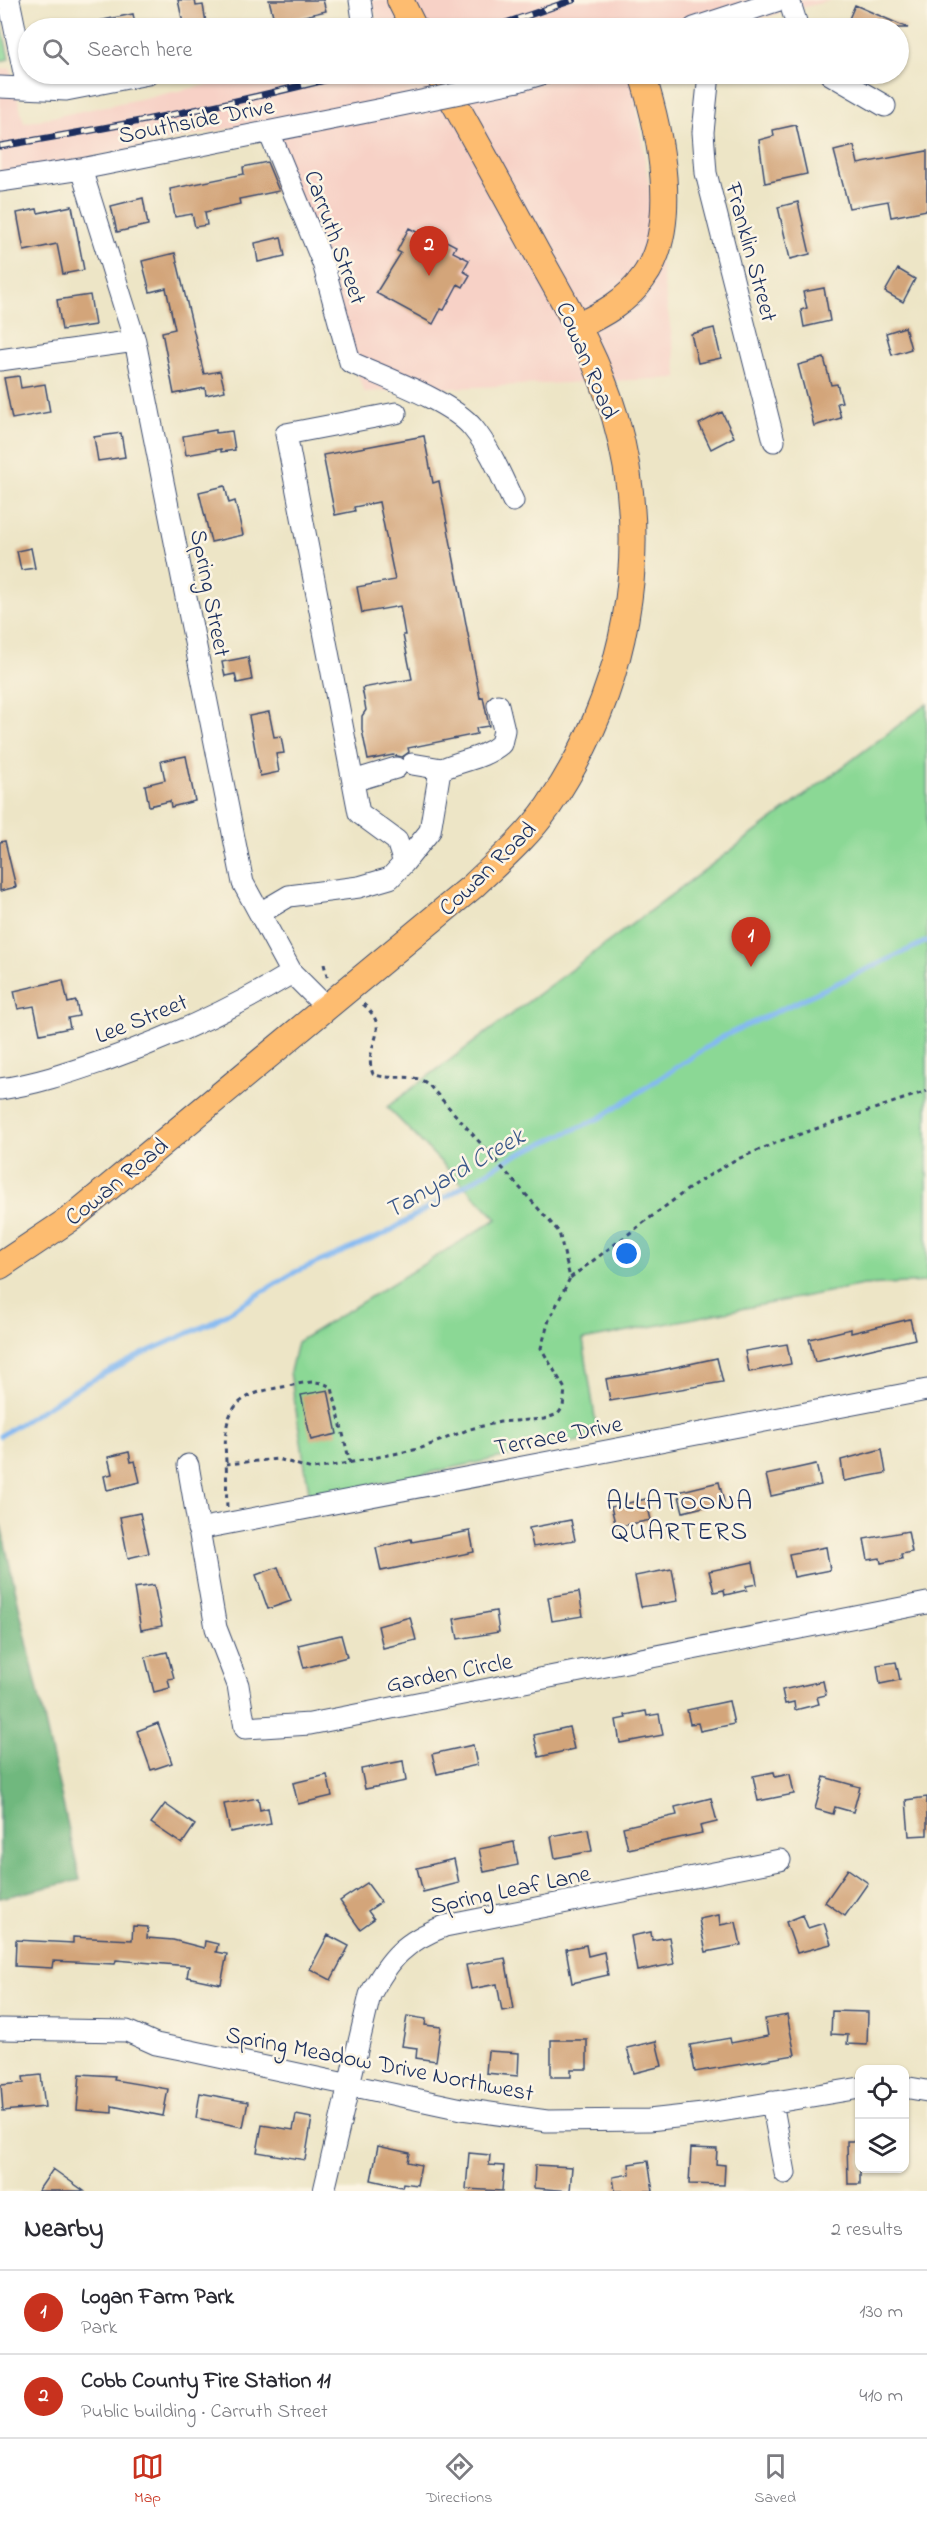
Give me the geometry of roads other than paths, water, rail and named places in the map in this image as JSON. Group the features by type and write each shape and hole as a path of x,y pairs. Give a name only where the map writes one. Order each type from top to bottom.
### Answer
{"main road":[{"path":"400,0 409,18"},
{"name":"Cowan Road","path":"0,1266 73,1217 334,1002 513,849 547,808 575,764 597,720 614,672 629,602 631,495 615,416 578,326 444,84"},
{"path":"578,326 610,310 637,286 654,259 660,239 664,204 662,167 644,84"}],"street":[{"path":"9,0 18,44"},
{"path":"360,0 362,18"},
{"path":"729,18 779,0"},
{"path":"789,0 795,18"},
{"path":"0,87 27,87 44,91 66,90 97,84"},
{"name":"Southside Drive","path":"0,181 81,169 503,84"},
{"name":"Franklin Street","path":"708,84 703,132 706,173 774,441"},
{"path":"847,84 885,106"},
{"name":"Carruth Street","path":"269,132 323,263 350,362 445,407 472,426 492,455 513,501"},
{"name":"Spring Street","path":"81,169 135,341 243,883 292,973 334,1002"},
{"path":"0,360 135,341"},
{"path":"396,413 286,434 359,813 398,841 404,863"},
{"path":"353,781 404,766 442,769 488,755 501,744 504,730 498,705"},
{"path":"260,914 289,896 358,887 390,878 430,831 442,769"},
{"name":"Lee Street","path":"0,1089 28,1085 61,1076 172,1037 258,994 292,973"},
{"name":"Terrace Drive","path":"198,1529 927,1390"},
{"name":"Garden Circle","path":"188,1465 216,1628 238,1685 244,1728 310,1724 927,1603"},
{"name":"Spring Leaf Lane","path":"324,2191 370,1995 386,1966 402,1948 422,1934 445,1926 780,1860"},
{"name":"Spring Meadow Drive Northwest","path":"0,2028 127,2031 156,2043 462,2109 547,2121 649,2120 855,2089"},
{"path":"909,2088 927,2091"},
{"path":"772,2102 785,2173"}],"waterway":[{"name":"Tanyard Creek","path":"0,1436 79,1387 144,1353 211,1323 295,1272 385,1234 510,1158 600,1118 722,1037 927,941"}],"railway":[{"path":"520,18 573,0"},
{"path":"0,146 175,114 307,84"}],"place":[{"name":"Cobb County Fire Station 11","path":"429,276"},
{"name":"Logan Farm Park","path":"751,967"}],"district":[{"name":"ALLATOONA QUARTERS","path":"680,1515"}]}
